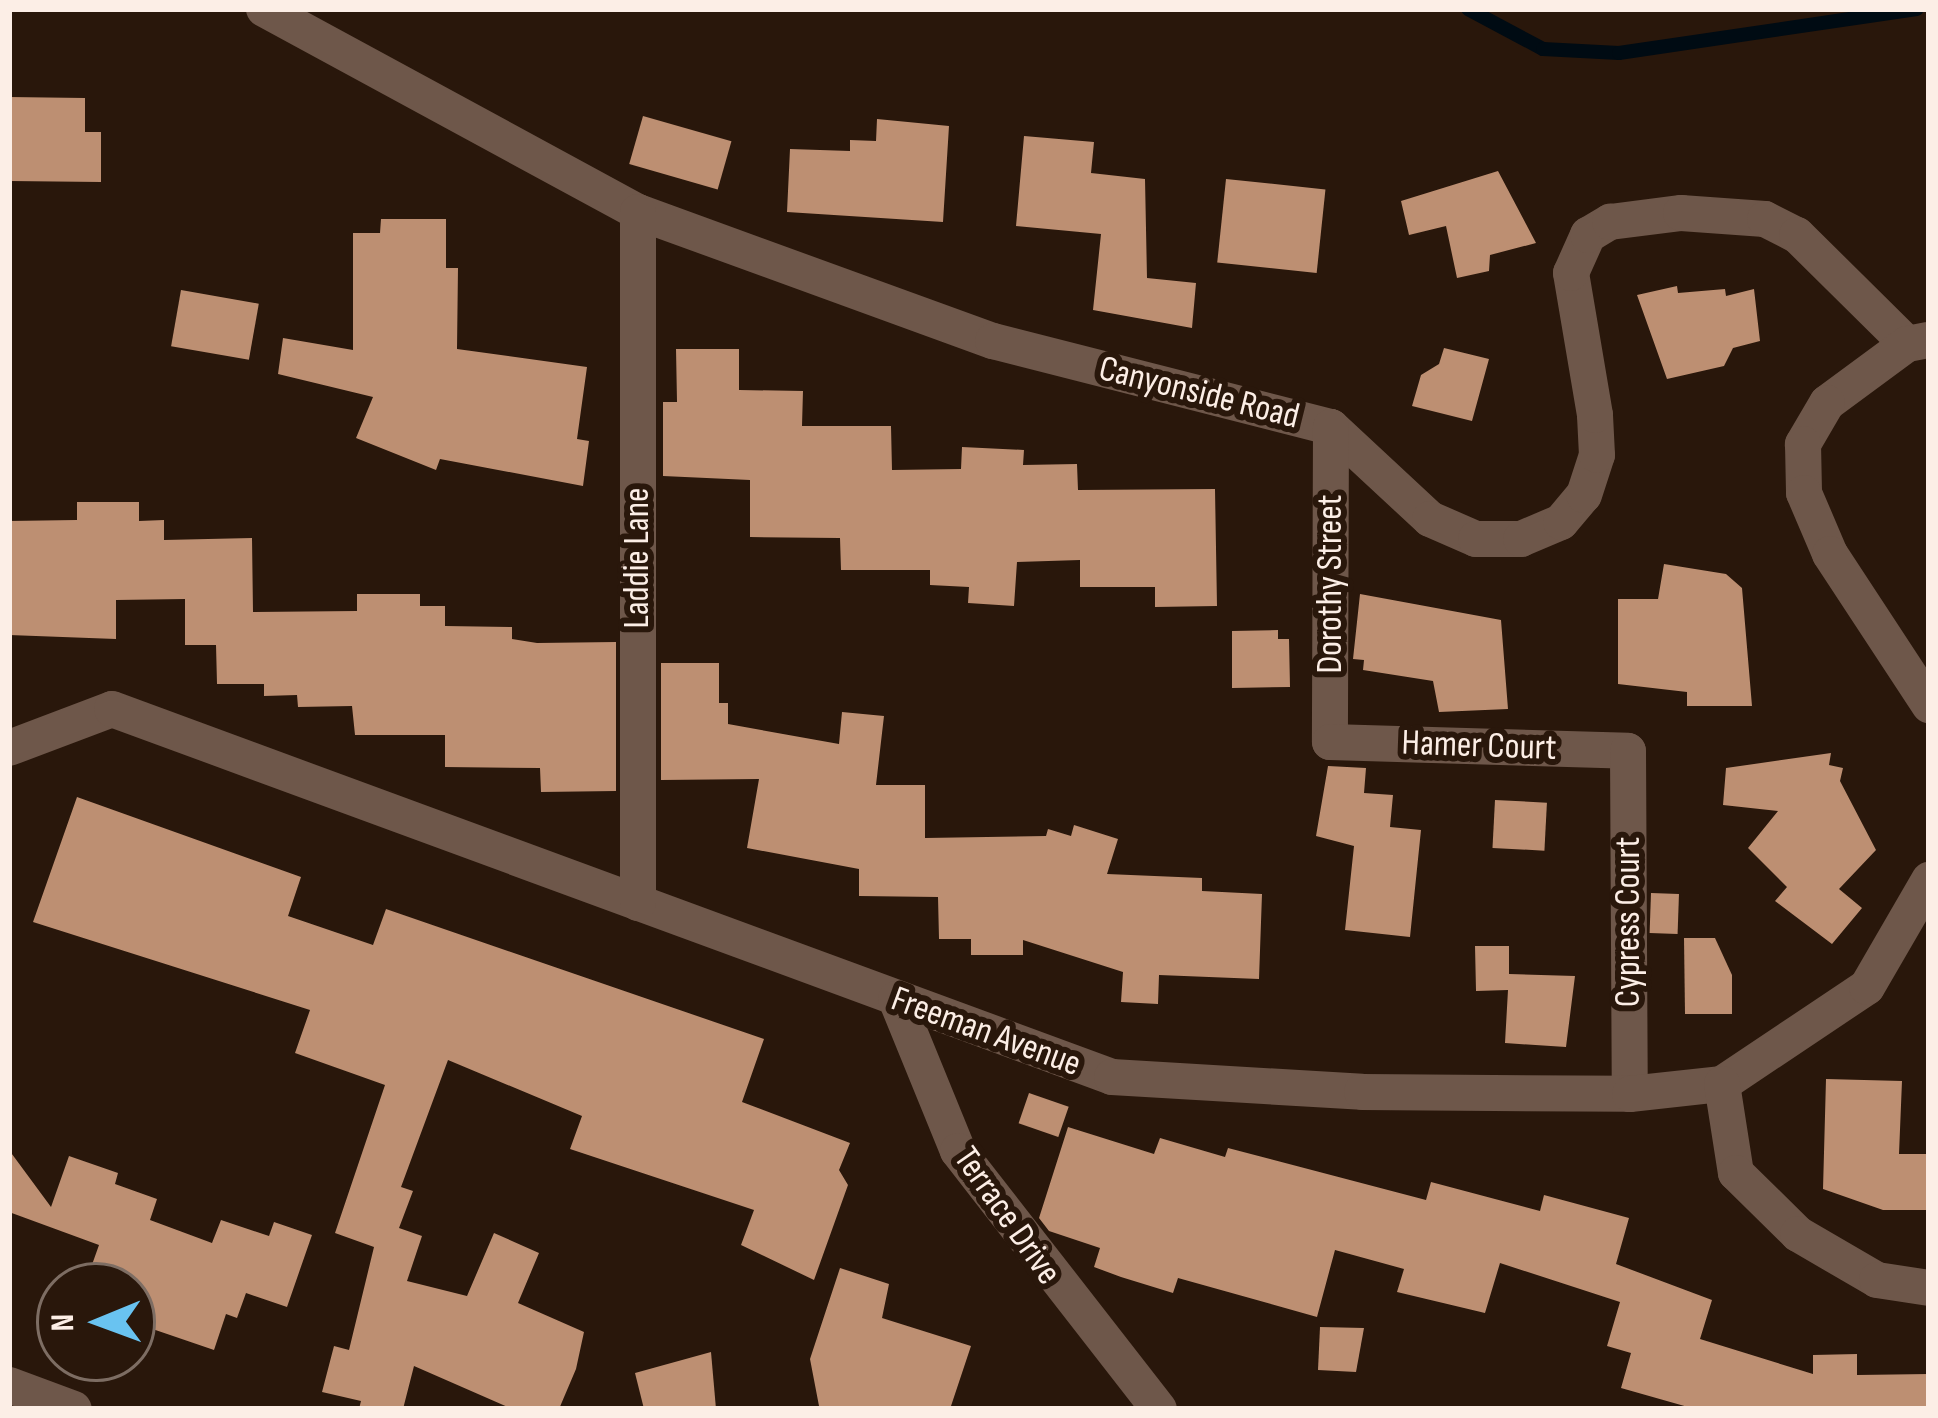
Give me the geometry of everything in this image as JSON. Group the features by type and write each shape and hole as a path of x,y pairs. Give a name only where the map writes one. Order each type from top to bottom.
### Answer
{"street":[{"name":"Canyonside Road","path":"264,9 638,212 993,341 1331,427 1430,519 1476,539 1521,539 1561,522 1584,495 1597,455 1571,273 1588,235 1634,218 1765,219 1797,235 1918,342"},
{"name":"Laddie Lane","path":"638,212 638,903"},
{"path":"1918,342 1827,403 1803,444 1804,493 1830,554 1929,705"},
{"name":"Dorothy Street","path":"1330,742 1331,427"},
{"name":"Freeman Avenue","path":"9,748 112,709 1112,1077 1361,1092 1630,1094 1722,1084 1808,1034 1867,987 1929,880"},
{"name":"Hamer Court","path":"1330,742 1628,751"},
{"name":"Cypress Court","path":"1628,751 1630,1094"},
{"name":"Terrace Drive","path":"896,999 958,1151 1159,1409"},
{"path":"1722,1084 1736,1173 1798,1234 1877,1280 1929,1288"},
{"path":"9,1385 74,1409"}],"building":[{"path":"9,97 85,98 85,132 101,132 101,182 9,181"},
{"path":"643,116 731,141 718,189 629,164"},
{"path":"877,119 949,126 943,222 787,212 790,149 850,151 850,140 876,141"},
{"path":"1024,136 1094,142 1091,173 1145,179 1147,278 1196,283 1192,328 1093,310 1101,234 1016,226"},
{"path":"1498,171 1536,243 1490,255 1489,271 1457,278 1446,226 1409,235 1401,201"},
{"path":"1226,179 1325,189 1317,273 1217,263"},
{"path":"381,219 446,219 446,268 458,268 457,349 587,367 577,439 589,441 583,486 440,459 436,470 356,438 373,397 278,374 283,338 353,350 353,233 380,233"},
{"path":"1677,286 1678,293 1725,289 1726,296 1754,289 1760,341 1733,348 1724,366 1667,379 1637,295"},
{"path":"181,290 259,304 249,360 171,346"},
{"path":"1444,348 1489,359 1472,421 1412,406 1421,375 1439,364"},
{"path":"676,349 739,349 739,390 803,391 802,426 891,426 892,470 961,469 962,447 1024,450 1023,465 1077,464 1078,490 1215,489 1217,606 1155,607 1155,587 1080,587 1080,560 1017,562 1014,606 968,603 969,587 930,585 930,570 841,570 840,538 750,537 750,480 663,476 663,402 677,402"},
{"path":"77,502 139,502 139,521 164,520 164,540 252,538 253,612 357,611 357,594 420,594 420,606 445,606 445,626 512,627 512,639 537,643 616,642 616,791 541,792 540,768 445,767 445,735 355,735 352,706 298,707 297,695 264,696 264,684 217,684 216,645 185,645 185,599 116,600 116,639 9,635 9,521 77,520"},
{"path":"1664,564 1726,574 1742,588 1752,706 1687,706 1687,692 1618,684 1618,599 1658,599"},
{"path":"1360,594 1501,620 1508,709 1439,712 1433,681 1363,670 1364,660 1353,659"},
{"path":"1278,630 1278,639 1289,639 1290,687 1232,688 1232,631"},
{"path":"661,663 719,663 719,703 728,703 728,724 839,744 842,712 884,716 876,785 925,785 925,838 1046,836 1048,829 1071,836 1074,825 1118,839 1107,874 1202,878 1202,891 1262,894 1259,979 1159,975 1158,1004 1121,1002 1123,972 1023,940 1023,955 971,955 971,939 939,939 938,897 859,896 859,869 747,848 759,779 661,780"},
{"path":"1831,753 1829,765 1843,768 1840,781 1876,850 1839,889 1862,908 1832,944 1775,901 1787,887 1748,848 1778,811 1723,805 1726,768"},
{"path":"1328,766 1366,768 1364,793 1393,795 1390,827 1421,830 1410,937 1345,930 1354,846 1316,836"},
{"path":"77,797 301,877 288,916 373,945 386,909 764,1039 742,1102 850,1143 839,1170 848,1185 814,1280 741,1245 754,1210 570,1149 582,1116 448,1060 401,1187 413,1191 399,1228 422,1236 407,1281 467,1296 494,1233 539,1253 518,1303 584,1332 576,1369 559,1409 512,1409 414,1366 403,1409 359,1409 361,1401 322,1392 334,1346 349,1350 374,1247 335,1233 385,1085 295,1053 310,1010 33,922"},
{"path":"1495,800 1547,803 1544,851 1492,848"},
{"path":"1651,893 1679,894 1678,934 1650,933"},
{"path":"1684,938 1715,938 1732,975 1732,1014 1685,1014"},
{"path":"1475,946 1509,946 1509,974 1575,976 1566,1047 1505,1043 1508,990 1476,991"},
{"path":"1826,1079 1902,1081 1899,1154 1929,1154 1929,1210 1883,1210 1823,1189"},
{"path":"1029,1093 1069,1107 1058,1137 1019,1123"},
{"path":"1068,1127 1154,1154 1160,1138 1225,1157 1228,1148 1426,1200 1431,1182 1540,1211 1544,1195 1629,1218 1616,1264 1712,1300 1700,1339 1813,1374 1813,1355 1857,1354 1857,1375 1929,1374 1929,1409 1695,1409 1621,1388 1631,1353 1607,1346 1620,1302 1500,1263 1485,1313 1397,1292 1404,1269 1335,1250 1317,1317 1178,1278 1173,1293 1121,1277 1094,1267 1100,1248 1049,1231 1039,1218"},
{"path":"9,1150 51,1207 69,1156 118,1173 115,1184 157,1199 150,1220 212,1243 221,1220 269,1236 274,1222 312,1235 287,1307 246,1293 237,1318 226,1314 214,1350 156,1330 156,1262 93,1262 99,1245 9,1212"},
{"path":"840,1268 889,1284 882,1318 971,1346 950,1409 819,1406 810,1359"},
{"path":"1320,1327 1364,1328 1356,1372 1318,1370"},
{"path":"711,1352 716,1409 644,1409 635,1373"}],"waterway":[{"path":"1468,9 1543,49 1619,53 1917,9"}]}
